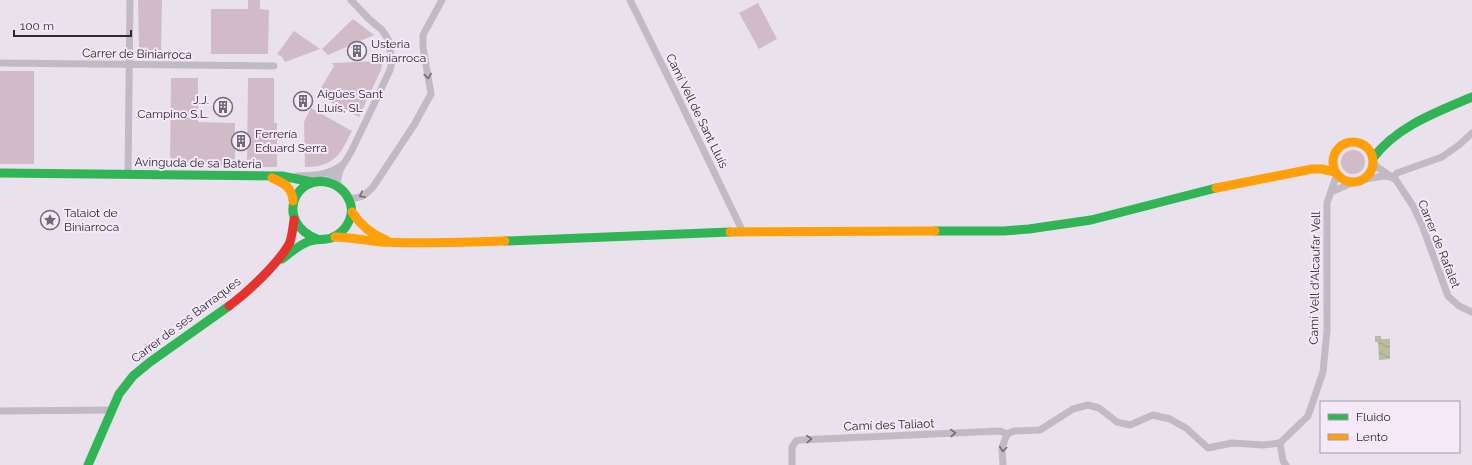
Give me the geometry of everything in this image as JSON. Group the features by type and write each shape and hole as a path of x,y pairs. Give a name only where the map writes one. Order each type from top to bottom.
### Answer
{"main road":[{"path":"1373,161 1381,147 1387,141 1425,118 1472,97"},
{"path":"1364,146 1387,141"},
{"path":"274,264 303,245 317,239 335,237 346,237 373,242 439,243 743,232 1004,231 1054,226 1091,220 1211,189 1312,169 1322,169 1336,173 1346,181 1352,183 1361,181 1366,179 1372,169 1372,153 1364,146 1354,142 1348,143 1343,145 1326,162 1312,169"},
{"path":"1336,153 1333,162 1336,173"},
{"name":"Avinguda de sa Bateria","path":"0,173 267,175 291,176 312,182"},
{"path":"267,175 290,188 293,194 294,203"},
{"path":"274,264 290,241 294,220 293,209 297,194 312,182 327,181 338,186 349,198 352,212 362,227 372,234 393,242"},
{"path":"335,237 347,226 352,212"},
{"path":"294,220 303,232 317,239"},
{"name":"Carrer de ses Barraques","path":"88,465 119,394 133,376 236,300 274,264"}],"street":[{"path":"128,174 130,0"},
{"path":"338,186 338,178 342,167 351,152 387,77 392,61 388,40 382,30 351,0"},
{"path":"349,198 361,197 367,194 373,187 414,125 430,94 423,47 423,34 442,0"},
{"name":"Camí Vell de Sant Lluís","path":"630,0 743,232"},
{"name":"Carrer de Biniarroca","path":"0,63 274,66"},
{"path":"1366,179 1384,176 1393,178 1397,173 1436,159 1449,152 1472,133"},
{"name":"Carrer de Rafalet","path":"1373,161 1377,167 1399,183 1412,206 1422,225 1448,296 1459,306 1472,312"},
{"path":"291,176 326,174 342,167"},
{"path":"327,181 342,167"},
{"name":"Camí Vell d'Alcaufar Vell","path":"1280,444 1308,416 1322,372 1328,331 1326,250 1327,204 1336,173"},
{"path":"1330,194 1352,183"},
{"name":"Camí des Taliaot","path":"792,465 792,447 796,441 800,440 1000,431 1007,434 1014,430 1040,430 1073,409 1088,405 1099,408 1117,422 1130,425 1153,415 1170,419 1186,428 1208,448 1232,443 1263,445 1280,444"},
{"path":"0,411 111,410"},
{"path":"1002,465 1002,448 1007,434"},
{"path":"1280,444 1283,461 1286,465"}],"shaded area":[{"path":"138,0 162,0 161,53 146,52 139,47"},
{"path":"248,0 260,0 260,9 269,10 268,54 211,54 211,9 248,9"},
{"path":"758,3 777,39 759,49 739,13"},
{"path":"353,19 374,35 328,55 322,49"},
{"path":"294,31 320,49 285,62 282,57 277,54"},
{"path":"383,61 381,70 359,117 317,95 334,66 332,63"},
{"path":"0,71 34,71 34,164 0,164"},
{"path":"171,78 198,78 198,122 235,123 235,166 170,165"},
{"path":"248,78 274,78 274,123 277,123 277,167 247,167"},
{"path":"311,108 352,131 344,147 335,158 323,165 305,167 304,122"},
{"path":"1353,150 1361,154 1365,162 1361,170 1353,174 1345,170 1341,162 1345,154"}],"water":[{"path":"1375,336 1381,336 1381,339 1390,339 1390,359 1379,360 1378,342 1375,342"}],"traffic: fast":[{"path":"1373,158 1394,137 1418,121 1472,97"},
{"path":"0,173 282,176 312,182"},
{"path":"282,259 306,242 331,238 346,227 351,216 351,204 347,195 338,187 330,183 318,182 307,185 299,191 294,200 293,211 296,222 304,231 317,239"},
{"path":"935,231 1004,231 1091,220 1216,188"},
{"path":"505,241 730,232"},
{"path":"88,465 119,394 133,376 150,362 229,306"}],"traffic: slow":[{"path":"1357,142 1364,145 1370,151 1373,162 1372,170 1364,179 1357,182 1349,182 1342,179 1334,170 1333,158 1336,151 1345,143 1357,142"},
{"path":"1216,188 1312,169 1322,169 1335,172"},
{"path":"272,178 287,186 291,192 293,201"},
{"path":"352,212 367,229 386,240"},
{"path":"730,232 935,231"},
{"path":"335,237 396,243 505,241"}],"traffic: jam":[{"path":"229,306 254,285 279,258 290,242 294,220"}],"place":[{"name":"Usteria Biniarroca","path":"357,51"},
{"name":"Aigües Sant Lluís, SL","path":"303,101"},
{"name":"J.J. Campino S.L.","path":"223,107"},
{"name":"Ferrería Eduard Serra","path":"241,141"},
{"name":"Talaiot de Biniarroca","path":"50,220"}]}
